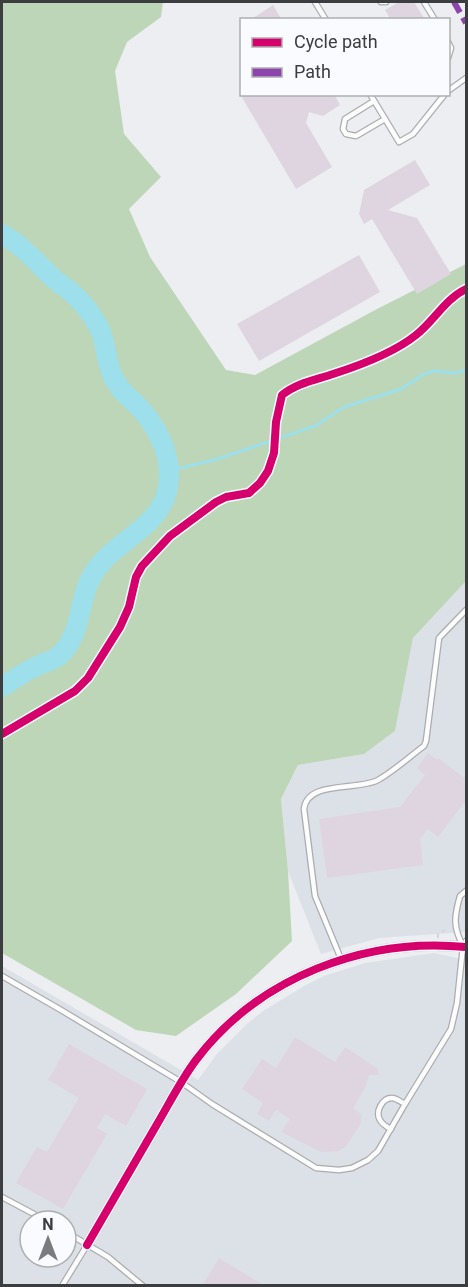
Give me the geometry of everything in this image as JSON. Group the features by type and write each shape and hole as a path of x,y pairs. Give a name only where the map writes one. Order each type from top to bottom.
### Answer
{"street":[{"path":"87,1245 182,1083 206,1048 241,1014 300,976 341,959 404,946 465,945"}],"lane":[{"path":"315,2 325,18"},
{"path":"381,2 386,2"},
{"path":"424,2 434,18"},
{"path":"450,90 466,78"},
{"path":"371,96 399,142 413,134 443,96"},
{"path":"374,101 345,119 343,129 346,134 356,136 385,119"},
{"path":"341,959 315,896 304,802 313,793 322,790 376,781 424,746 440,638 466,610"},
{"path":"2,976 182,1083 316,1168 339,1170 362,1164 378,1151 451,1029 465,945 455,930 455,912 459,896 466,891"},
{"path":"391,1129 379,1119 380,1107 385,1101 394,1098 405,1104"},
{"path":"2,1197 24,1209"},
{"path":"78,1239 108,1257 143,1286"},
{"path":"62,1286 87,1245"}],"shaded area":[{"path":"466,581 466,932 379,938 321,954 288,871 281,799 298,765 364,754 395,731 413,638"},
{"path":"434,953 466,960 466,1285 2,1285 2,966 198,1080 216,1055 247,1024 263,1011 324,976 365,963"}],"green space":[{"path":"2,2 163,2 161,17 127,42 115,71 124,134 161,177 129,209 150,257 226,370 255,375 466,264 466,581 413,638 395,731 364,754 298,765 281,799 292,941 236,994 176,1036 136,1030 2,953"}],"building":[{"path":"399,2 414,2 424,18 390,18 385,10"},
{"path":"273,5 281,18 253,18"},
{"path":"241,96 335,96 340,105 323,116 309,112 306,123 332,167 296,189"},
{"path":"415,160 430,185 388,210 417,218 451,274 417,294 372,219 364,224 359,214 364,190"},
{"path":"359,255 380,292 259,361 237,324"},
{"path":"428,753 466,779 466,800 438,837 428,829 420,839 423,865 327,878 319,819 400,807 425,775 417,768"},
{"path":"295,1037 335,1062 345,1047 377,1068 379,1075 369,1075 366,1086 353,1108 361,1114 361,1123 347,1145 339,1151 321,1152 281,1132 290,1119 276,1110 269,1121 257,1114 263,1103 242,1089 262,1059 276,1068"},
{"path":"69,1044 147,1089 126,1126 105,1114 97,1128 107,1134 63,1209 16,1183 37,1147 47,1152 79,1098 48,1080"},
{"path":"219,1258 265,1286 202,1286"}],"waterway":[{"path":"2,234 23,249 55,280 69,290 92,316 101,332 113,378 144,413 161,440 168,463 169,484 156,514 106,558 95,571 86,591 73,636 61,654 32,668 2,687"},
{"path":"168,471 218,459 315,426 344,407 401,389 426,373 434,371 455,373 466,370"}],"marked path":[{"path":"454,2 466,23"}],"cycle path":[{"path":"2,734 75,691 88,678 120,627 129,607 136,577 142,566 170,536 216,502 226,497 249,493 260,483 268,471 274,453 276,422 282,395 300,385 354,367 398,347 416,335 452,298 466,289"},
{"path":"87,1245 175,1092 196,1060 222,1031 251,1006 282,985 353,956 390,949 428,946 466,947"}]}
